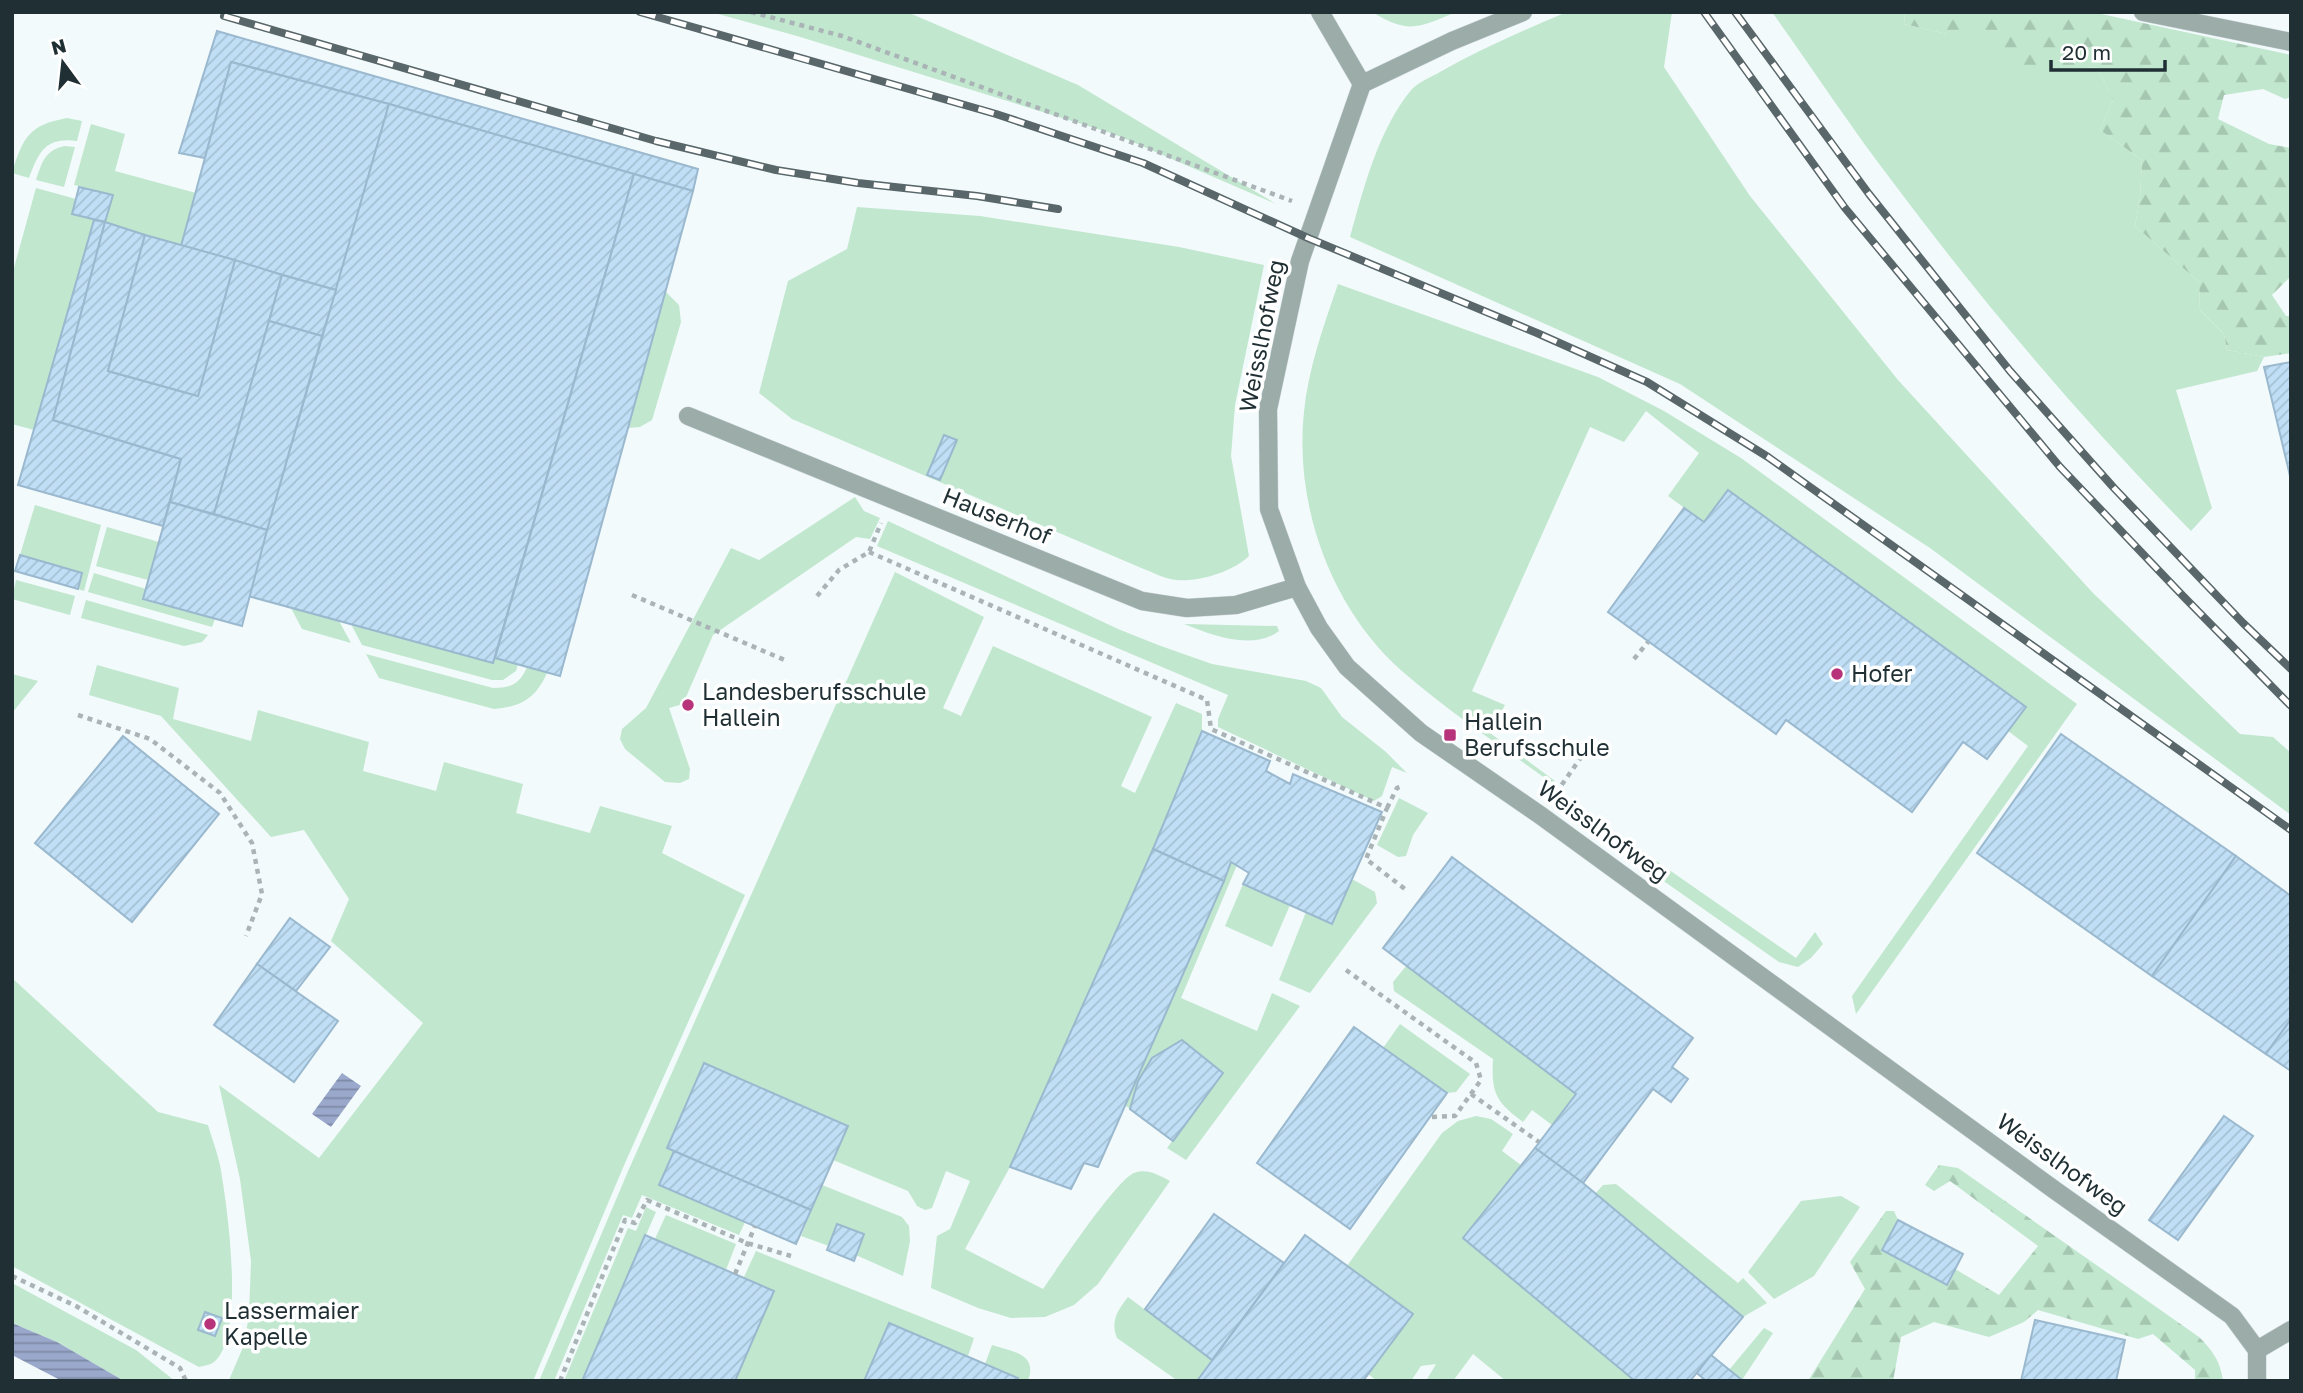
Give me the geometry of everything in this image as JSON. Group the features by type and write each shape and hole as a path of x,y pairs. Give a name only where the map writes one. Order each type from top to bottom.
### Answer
{"street":[{"path":"1320,12 1362,84 1452,41 1523,12"},
{"path":"2143,12 2291,42"},
{"name":"Weisslhofweg","path":"1362,84 1317,210 1292,296 1268,409 1269,509 1297,587 1319,628 1347,667 1421,733 1541,815 2056,1191 2232,1316 2257,1350"},
{"name":"Hauserhof","path":"688,416 1142,601 1187,608 1236,605 1297,587"},
{"path":"2257,1381 2257,1350 2291,1330"}],"path":[{"path":"751,12 842,36 1317,210"},
{"path":"817,596 839,570 869,552 891,499"},
{"path":"869,552 1207,700 1211,729 1387,808"},
{"path":"632,594 787,661"},
{"path":"1634,659 1648,642"},
{"path":"78,716 150,739 220,793 252,843 262,894 246,936"},
{"path":"1556,793 1590,746"},
{"path":"1403,786 1397,788 1387,808 1367,859 1405,890"},
{"path":"1346,970 1476,1063 1481,1080 1455,1116 1429,1117"},
{"path":"1471,1094 1539,1142"},
{"path":"560,1381 625,1220 635,1223 646,1200 747,1243 791,1256"},
{"path":"735,1274 755,1226"},
{"path":"12,1276 76,1306 180,1368 186,1381"}],"green space":[{"path":"711,12 907,12 1078,85 1276,204 1114,134"},
{"path":"1372,12 1456,12 1423,25 1405,26"},
{"path":"1567,12 1672,12 1664,67 1750,196 1898,380 2093,593 2240,734 2273,737 2291,753 2291,815 1930,548 1680,384 1350,237 1381,141 1400,105 1412,89 1471,55"},
{"path":"1772,12 1905,12 1904,24 1947,34 1981,34 2053,71 2097,67 2113,100 2100,130 2142,160 2135,226 2199,282 2200,310 2224,334 2227,350 2264,357 2257,371 2176,390 2212,508 2191,531 2073,405 1962,272 1876,160"},
{"path":"1905,12 2092,12 2291,55 2291,97 2285,99 2263,89 2224,95 2218,119 2269,144 2291,148 2291,276 2272,295 2286,316 2291,316 2291,353 2264,357 2227,350 2224,334 2200,310 2199,282 2135,226 2142,160 2100,130 2113,100 2097,67 2053,71 2003,61 1981,34 1947,34 1904,24"},
{"path":"67,118 82,121 77,141 58,141 45,148 36,160 29,178 12,173 29,135 44,124"},
{"path":"91,124 125,134 115,171 196,193 181,246 105,222 113,195 74,185"},
{"path":"65,146 75,147 64,187 36,180 49,154"},
{"path":"36,188 76,199 72,214 94,220 34,430 12,424 12,275"},
{"path":"857,207 980,216 1179,247 1264,265 1235,405 1231,456 1249,556 1234,567 1205,578 1167,578 792,419 759,393 788,281 847,249"},
{"path":"1338,284 1598,377 1664,411 1741,458 2077,704 1856,1014 1852,996 2028,746 2008,731 2025,707 1729,491 1704,522 1668,496 1699,453 1646,411 1624,442 1590,427 1472,691 1505,705 1490,733 1555,781 1553,784 1458,716 1403,672 1378,647 1356,619 1323,554 1312,520 1305,484 1302,448 1304,412 1313,363"},
{"path":"665,291 679,305 681,322 652,420 640,427 628,428"},
{"path":"855,497 864,511 880,518 870,539 856,537 713,635 683,704 669,708 690,769 689,779 680,783 665,782 625,749 620,739 622,729 646,708 731,548 759,560"},
{"path":"35,505 101,525 84,591 78,589 82,573 20,555"},
{"path":"888,521 1118,629 1158,645 1212,664 1306,681 1321,688 1342,717 1386,752 1407,773 1392,767 1382,796 1374,801 1218,727 1218,719 1228,695 877,546"},
{"path":"107,527 159,542 148,580 96,566"},
{"path":"895,572 984,617 943,708 961,716 993,646 1152,717 1121,786 1135,793 1176,703 1202,714 1202,731 1153,849 1010,1167 965,1249 1043,1289 1087,1226 1125,1179 1143,1171 1170,1181 1098,1284 1074,1305 1045,1317 1011,1318 978,1308 931,1288 937,1236 950,1229 970,1181 946,1171 932,1208 925,1210 917,1206 908,1191 833,1160 848,1125 704,1063 667,1147 745,1222 739,1235 642,1195 632,1218 623,1215 554,1381 539,1381 629,1169"},
{"path":"94,573 146,589 143,600 215,619 212,627 88,592"},
{"path":"16,580 75,596 70,615 12,599"},
{"path":"86,600 208,635 202,642 184,646 81,618"},
{"path":"291,608 339,621 351,643 302,629"},
{"path":"351,624 493,663 495,658 518,664 516,671 503,680 492,680 362,645"},
{"path":"1184,624 1277,626 1279,631 1257,640 1244,640 1219,636"},
{"path":"366,654 493,688 514,684 527,667 547,673 538,689 526,700 494,709 379,678"},
{"path":"97,665 179,688 173,719 251,741 258,710 369,742 363,771 436,791 444,762 523,784 516,813 590,833 600,806 672,826 662,853 745,895 625,1163 533,1381 229,1380 244,1345 249,1315 251,1261 240,1179 219,1085 319,1158 423,1023 331,941 349,899 304,830 271,837 161,716 89,695"},
{"path":"12,674 38,681 12,713"},
{"path":"1399,798 1428,813 1413,835 1406,856 1398,857 1377,845"},
{"path":"1629,842 1796,958 1815,932 1823,944 1811,958 1798,967 1779,962 1628,856"},
{"path":"1231,862 1237,865 1181,998 1257,1031 1272,993 1300,1006 1186,1160 1167,1148 1223,1072 1182,1040 1152,1058 1138,1081 1130,1109 1125,1105"},
{"path":"1352,879 1375,892 1377,903 1310,993 1279,980 1306,912"},
{"path":"1243,884 1290,905 1272,947 1225,926"},
{"path":"1407,965 1576,1094 1552,1125 1532,1110 1523,1122 1514,1115 1501,1102 1494,1089 1493,1059 1394,991 1393,982"},
{"path":"12,978 158,1112 208,1125 221,1170 232,1274 229,1327 223,1348 214,1362 199,1367 12,1266"},
{"path":"1400,1024 1470,1074 1456,1092 1447,1093 1383,1048"},
{"path":"1476,1116 1491,1119 1513,1134 1502,1151 1521,1165 1463,1238 1635,1381 1506,1381 1473,1354 1453,1381 1426,1381 1436,1364 1421,1366 1411,1381 1377,1381 1368,1374 1413,1314 1347,1266 1442,1133 1458,1121"},
{"path":"1939,1165 1958,1168 2199,1337 2215,1357 2223,1380 2195,1381 2195,1370 2153,1334 2138,1339 2038,1310 2024,1322 1989,1337 1934,1322 1901,1337 1893,1381 1808,1381 1865,1289 1850,1262 1886,1211 1894,1211 1898,1220 1882,1250 1947,1284 1955,1269 1999,1295 2038,1246 1950,1181 1934,1191 1925,1185"},
{"path":"1616,1184 1738,1283 1743,1278 1767,1303 1743,1317 1595,1194 1603,1185"},
{"path":"822,1185 902,1217 909,1226 910,1241 903,1276 856,1255 863,1234 837,1224 829,1246 801,1236"},
{"path":"1841,1196 1860,1207 1814,1276 1774,1299 1748,1272 1801,1201"},
{"path":"646,1207 656,1212 582,1381 564,1381 628,1228 636,1231"},
{"path":"666,1215 736,1244 726,1270 655,1239"},
{"path":"756,1251 974,1338 968,1356 889,1323 864,1381 735,1381 774,1291 744,1277"},
{"path":"12,1283 136,1350 175,1381 124,1381 57,1342 12,1323"},
{"path":"1128,1297 1212,1360 1197,1381 1178,1381 1117,1338 1115,1321 1118,1311"},
{"path":"1764,1328 1773,1333 1742,1380 1729,1370"},
{"path":"992,1345 1027,1359 1030,1365 1028,1381 1016,1381 1017,1378 985,1364"}],"water":[{"path":"342,1073 361,1086 331,1127 312,1114"},
{"path":"12,1323 57,1342 124,1381 62,1381 12,1355"}],"building":[{"path":"217,31 698,169 693,191 231,62 205,158 179,153"},
{"path":"231,62 389,104 336,290 181,246"},
{"path":"389,104 634,174 493,663 248,596"},
{"path":"634,174 693,191 560,676 495,658"},
{"path":"79,187 113,195 105,222 72,214"},
{"path":"94,220 105,222 53,420 181,459 163,526 18,485"},
{"path":"105,222 145,235 108,371 198,396 235,260 282,275 214,514 170,502 181,459 53,420"},
{"path":"145,235 235,260 198,396 108,371"},
{"path":"282,275 336,290 322,336 269,321"},
{"path":"269,321 322,336 267,530 214,514"},
{"path":"2291,362 2291,480 2264,367"},
{"path":"944,435 957,440 940,480 927,475"},
{"name":"Hofer","path":"1728,490 2026,707 1987,759 1963,742 1912,812 1786,720 1776,734 1608,612 1684,508 1704,522"},
{"path":"170,502 267,530 242,626 143,599"},
{"path":"20,555 82,573 78,589 15,571"},
{"path":"1202,731 1270,761 1266,771 1290,784 1293,774 1382,812 1332,924 1243,884 1249,873 1231,862 1224,881 1153,849"},
{"path":"2061,734 2236,856 2152,976 1977,853"},
{"path":"123,736 219,814 132,922 35,843"},
{"path":"1153,849 1224,881 1098,1167 1084,1163 1071,1189 1010,1167"},
{"path":"2236,856 2291,896 2291,1019 2266,1054 2152,976"},
{"path":"1452,857 1693,1038 1672,1067 1688,1079 1671,1102 1653,1089 1583,1183 1535,1148 1576,1094 1383,948"},
{"path":"290,918 330,947 296,991 257,964"},
{"path":"257,964 338,1021 294,1082 214,1025"},
{"path":"2291,1019 2291,1071 2266,1054"},
{"path":"1354,1027 1447,1093 1350,1229 1257,1163"},
{"path":"1182,1040 1223,1073 1173,1141 1130,1109 1138,1081 1152,1058"},
{"path":"704,1063 848,1126 811,1210 667,1148"},
{"path":"2224,1116 2253,1136 2178,1240 2149,1220"},
{"path":"1535,1148 1583,1183 1743,1317 1690,1381 1635,1381 1463,1238"},
{"path":"674,1151 811,1210 796,1244 659,1185"},
{"path":"1214,1214 1284,1263 1212,1360 1145,1309"},
{"path":"1898,1220 1963,1254 1947,1285 1882,1250"},
{"path":"837,1224 864,1234 854,1261 827,1250"},
{"path":"645,1235 774,1291 735,1381 582,1381"},
{"path":"1305,1235 1413,1314 1363,1381 1197,1381"},
{"name":"Lassermaier Kapelle","path":"205,1312 222,1318 215,1336 198,1330"},
{"path":"2035,1320 2125,1340 2116,1381 2021,1381"},
{"path":"889,1323 1018,1378 1016,1381 864,1381"},
{"path":"1711,1355 1742,1380 1706,1381 1697,1373"}],"railway":[{"path":"640,12 996,114 1143,163 1308,238 1647,382 1768,457 2291,830"},
{"path":"1704,12 1845,208 2060,467 2291,706"},
{"path":"1735,12 1869,194 2010,371 2114,488 2243,623 2291,669"},
{"path":"224,16 656,141 776,170 1058,209"}],"place":[{"name":"Hofer","path":"1837,674"},
{"name":"Landesberufsschule Hallein","path":"688,705"},
{"name":"Hallein Berufsschule","path":"1450,735"},
{"name":"Lassermaier Kapelle","path":"210,1324"}]}
